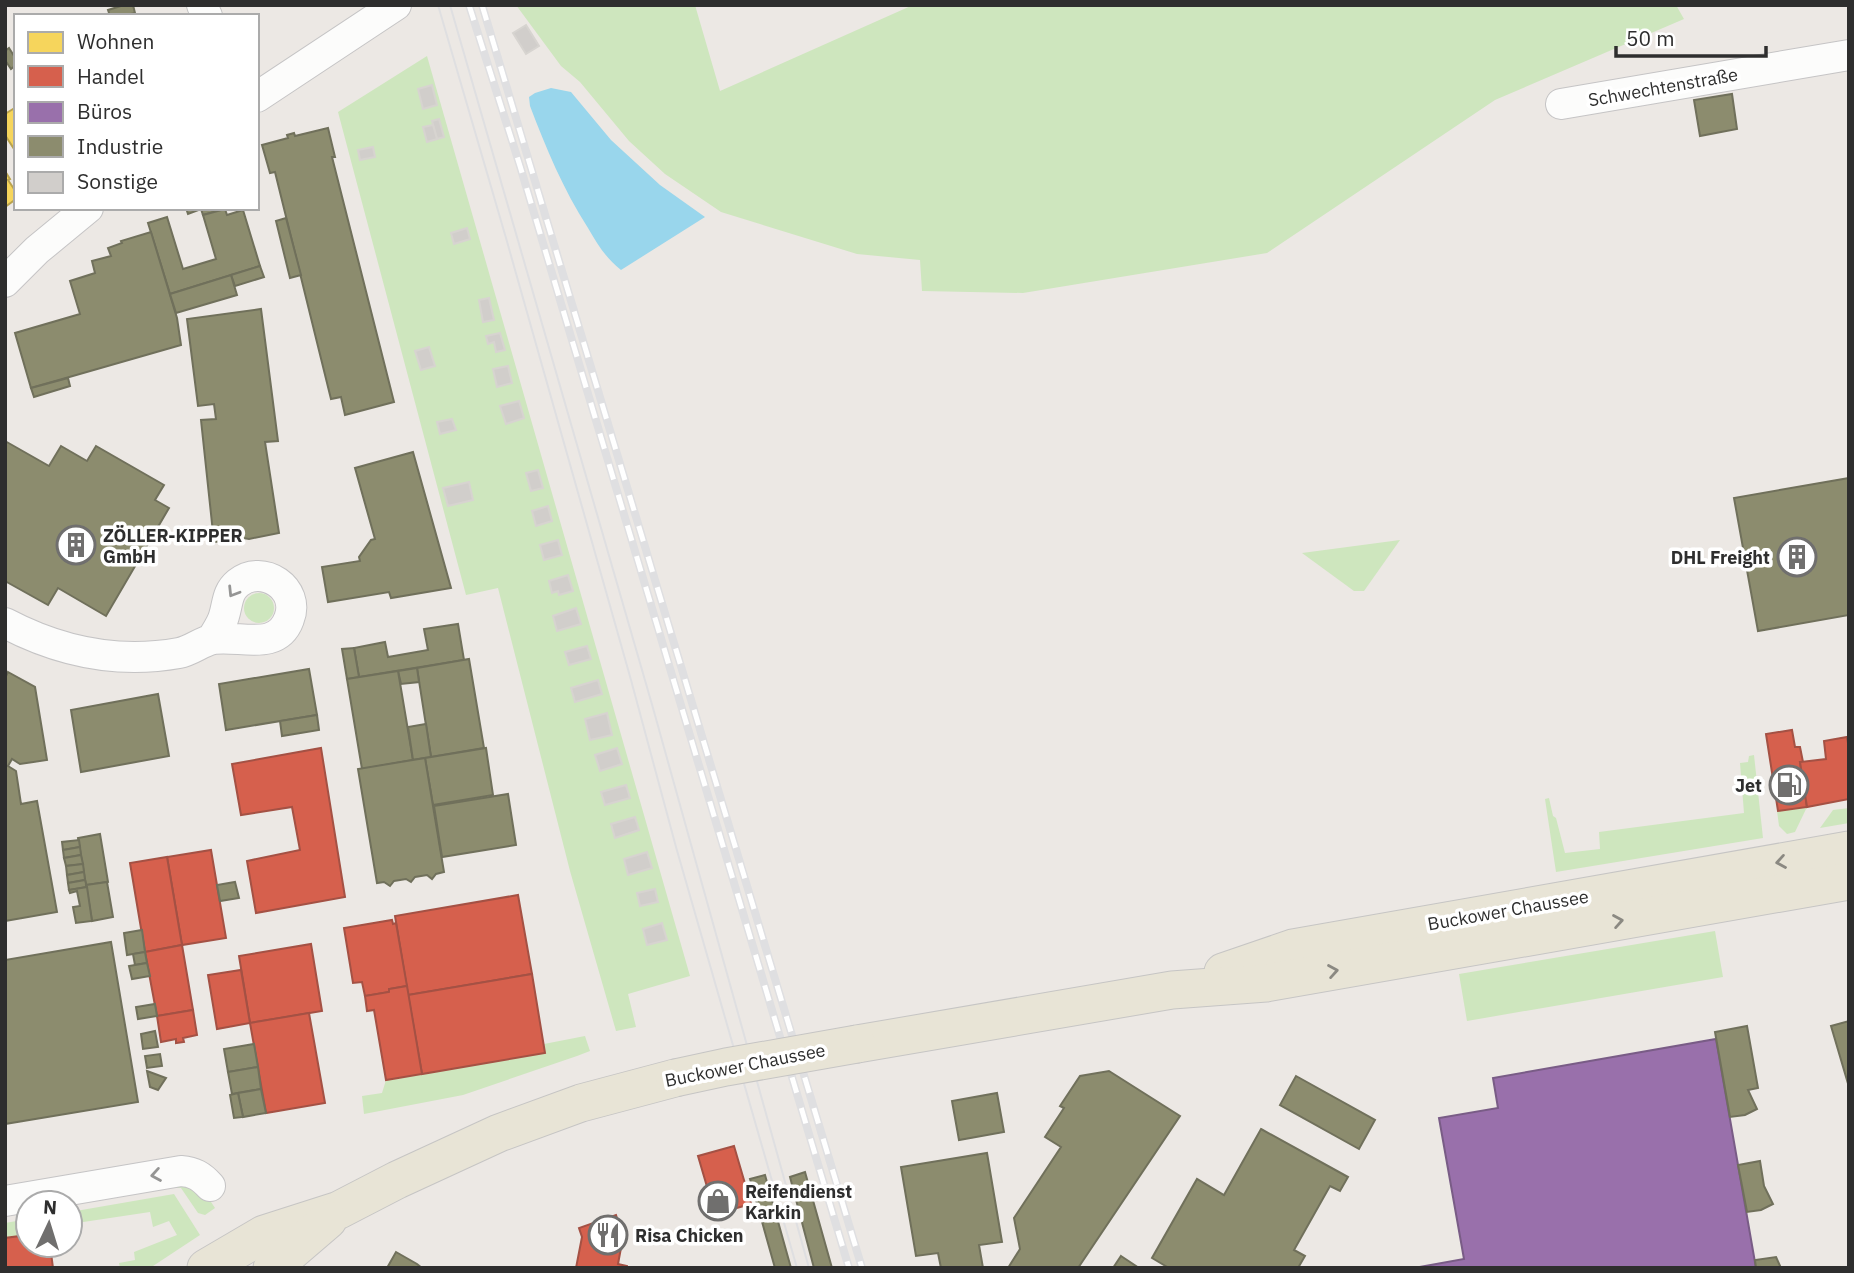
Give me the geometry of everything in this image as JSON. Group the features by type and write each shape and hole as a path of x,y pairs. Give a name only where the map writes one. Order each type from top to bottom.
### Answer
{"main road":[{"name":"Buckower Chaussee","path":"1172,990 1293,948 1849,850"},
{"name":"Buckower Chaussee","path":"206,1268 249,1257 264,1234 339,1210 499,1133 581,1103 675,1078 1172,990 1266,983 1849,881"},
{"name":"Buckower Chaussee","path":"272,1268 339,1210"}],"street":[{"path":"259,96 397,5"},
{"name":"Schwechtenstraße","path":"1561,104 1849,55"},
{"path":"5,282 37,250 86,210"},
{"path":"5,622 34,637 68,649 125,657 183,652 212,639"},
{"path":"5,1201 181,1171 204,1178 210,1186"}],"green space":[{"path":"516,5 695,5 720,91 913,5 1676,5 1684,19 1495,100 1267,253 1023,293 922,291 920,260 857,254 721,212 665,174 629,141 580,82 561,66"},
{"path":"427,56 690,976 628,994 636,1027 616,1031 570,871 498,588 466,595 338,112"},
{"path":"1400,540 1364,591 1354,591 1302,553"},
{"path":"259,593 270,597 274,608 270,619 259,623 248,619 244,608 248,597"},
{"path":"1754,755 1763,838 1556,872 1545,799 1549,798 1565,853 1600,849 1599,832 1744,813 1740,763 1748,762 1749,756"},
{"path":"1807,807 1795,832 1787,834 1779,826 1777,811"},
{"path":"1849,808 1849,823 1820,828 1833,810"},
{"path":"1715,931 1723,977 1467,1021 1459,974"},
{"path":"585,1036 590,1051 577,1056 463,1095 364,1114 362,1096 382,1093 386,1080 545,1053 544,1044"},
{"path":"176,1180 205,1193 215,1208 205,1215 198,1213 181,1188 167,1188"},
{"path":"174,1194 200,1235 150,1268 120,1268 119,1263 135,1260 134,1252 177,1235 169,1221 153,1227 150,1212 84,1222 84,1210"},
{"path":"14,1221 14,1237 5,1238 5,1223"}],"water":[{"path":"551,88 571,92 611,140 660,185 705,217 621,270 602,250 571,198 530,106 529,97"}],"building: Wohnen":[{"path":"14,110 14,149 5,135 5,114"},
{"path":"5,171 14,189 14,200 5,207"}],"building: Handel":[{"name":"Jet","path":"1792,730 1795,747 1800,747 1803,762 1800,762 1807,807 1778,811 1766,734"},
{"path":"1847,737 1849,799 1807,807 1800,762 1826,759 1824,741"},
{"path":"321,748 345,897 256,913 247,861 300,850 292,807 241,815 232,764"},
{"path":"211,850 226,938 182,945 167,857"},
{"path":"167,857 182,945 145,952 130,863"},
{"path":"518,895 532,974 408,995 395,916"},
{"path":"392,920 393,924 396,923 407,986 365,996 362,982 353,983 344,928"},
{"path":"311,944 322,1011 250,1023 239,956"},
{"path":"182,945 193,1010 157,1016 145,952"},
{"path":"241,970 250,1023 217,1029 208,975"},
{"path":"532,974 545,1053 422,1074 408,995"},
{"path":"407,986 422,1074 386,1080 374,1010 367,1011 365,996"},
{"path":"193,1010 197,1035 183,1038 184,1042 176,1043 176,1039 161,1042 157,1016"},
{"path":"309,1013 325,1103 266,1113 250,1023"},
{"path":"734,1146 751,1204 715,1214 698,1156"},
{"path":"616,1215 623,1237 618,1264 627,1268 576,1268 582,1237 579,1228"},
{"path":"14,1237 14,1259 52,1259 53,1268 5,1268 5,1238"}],"building: Büros":[{"path":"1716,1039 1756,1268 1414,1268 1464,1259 1439,1118 1498,1108 1493,1078"}],"building: Industrie":[{"path":"133,5 135,13 109,14 108,10"},
{"path":"9,48 14,56 14,67 11,69 5,60 5,51"},
{"path":"1732,94 1737,129 1700,136 1694,100"},
{"path":"328,128 335,157 332,157 394,402 345,415 341,397 331,399 275,172 270,173 262,145 288,138 287,135 294,133 295,136"},
{"path":"201,210 221,210 203,215"},
{"path":"225,210 227,215 243,210 260,266 170,294 148,223 167,217 183,269 216,259 203,215"},
{"path":"286,218 301,275 290,278 276,221"},
{"path":"151,232 177,318 181,345 31,388 15,333 80,314 70,281 95,273 92,261 111,256 108,248"},
{"path":"260,266 264,277 235,286 231,275"},
{"path":"231,275 237,295 176,313 170,294"},
{"path":"261,309 278,441 265,442 279,533 214,542 201,420 216,419 214,404 198,406 187,319"},
{"path":"68,378 70,386 34,397 31,388"},
{"name":"ZÖLLER-KIPPER GmbH","path":"5,441 49,466 61,446 87,461 96,446 164,485 155,500 169,508 106,616 58,588 48,605 5,581"},
{"path":"413,452 451,588 391,598 389,592 328,602 322,567 360,561 359,557 371,540 375,539 355,468"},
{"name":"DHL Freight","path":"1849,478 1849,615 1758,631 1734,498"},
{"path":"458,624 464,660 359,677 354,648 385,642 388,657 428,650 424,629"},
{"path":"354,648 359,677 347,679 342,649"},
{"path":"469,659 484,748 431,757 417,668"},
{"path":"417,668 419,682 401,684 398,671"},
{"path":"309,669 317,715 226,730 219,684"},
{"path":"398,671 413,760 362,769 347,679"},
{"path":"8,672 35,687 47,760 20,764 12,759 8,766 16,771 21,804 37,801 57,912 5,921 5,678"},
{"path":"158,694 169,756 81,772 71,710"},
{"path":"317,715 319,730 282,736 280,721"},
{"path":"426,724 431,757 413,760 408,727"},
{"path":"486,748 493,795 433,805 425,758"},
{"path":"425,758 444,872 436,874 432,879 427,875 415,877 411,882 406,879 394,881 390,886 384,882 377,883 358,769"},
{"path":"508,794 516,845 442,857 434,806"},
{"path":"100,834 108,882 86,885 78,838"},
{"path":"79,840 80,847 63,850 62,842"},
{"path":"80,847 81,855 64,858 63,850"},
{"path":"81,855 83,864 66,866 64,858"},
{"path":"83,864 84,872 67,875 66,866"},
{"path":"84,872 85,880 68,883 67,875"},
{"path":"85,880 87,887 69,890 68,883"},
{"path":"107,882 113,917 92,921 86,885"},
{"path":"235,882 239,898 220,901 217,885"},
{"path":"87,887 92,921 76,923 73,907 80,906 77,891 70,893 69,890"},
{"path":"142,930 145,952 127,955 124,933"},
{"path":"111,942 138,1102 5,1124 5,960"},
{"path":"145,952 147,963 135,965 133,954"},
{"path":"147,963 150,976 132,979 129,966"},
{"path":"155,1004 157,1016 138,1019 136,1007"},
{"path":"1849,1021 1849,1087 1831,1026"},
{"path":"1747,1026 1758,1088 1748,1090 1757,1109 1745,1115 1730,1117 1715,1032"},
{"path":"155,1031 158,1047 143,1049 141,1034"},
{"path":"254,1044 258,1067 228,1072 224,1049"},
{"path":"160,1054 162,1066 147,1068 145,1056"},
{"path":"258,1067 261,1089 232,1094 228,1072"},
{"path":"147,1071 166,1078 158,1090 150,1087"},
{"path":"1109,1071 1180,1116 1078,1268 1008,1268 1020,1249 1014,1218 1061,1147 1045,1137 1064,1108 1060,1106 1080,1076"},
{"path":"1296,1076 1375,1120 1359,1149 1280,1105"},
{"path":"261,1089 266,1113 243,1117 238,1093"},
{"path":"238,1093 243,1117 234,1118 230,1095"},
{"path":"997,1093 1004,1132 959,1140 952,1101"},
{"path":"1261,1129 1348,1177 1340,1191 1330,1186 1294,1250 1305,1256 1298,1268 1169,1268 1152,1258 1197,1179 1224,1195"},
{"path":"987,1153 1002,1242 979,1245 983,1268 941,1268 938,1253 916,1256 901,1167"},
{"path":"1760,1161 1764,1186 1773,1204 1761,1210 1747,1212 1738,1165"},
{"path":"805,1172 832,1268 814,1268 790,1177"},
{"path":"765,1175 791,1268 775,1268 750,1179"},
{"path":"396,1252 417,1264 422,1268 387,1268"},
{"path":"1121,1256 1139,1268 1113,1268"},
{"path":"1776,1257 1781,1268 1756,1268 1755,1260"}],"building: Sonstige":[{"path":"526,25 539,46 526,54 513,33"},
{"path":"432,85 437,105 423,109 418,89"},
{"path":"439,119 444,137 437,139 432,121"},
{"path":"433,125 437,139 427,142 423,127"},
{"path":"373,147 375,157 360,160 358,150"},
{"path":"467,228 470,239 454,244 451,233"},
{"path":"489,298 494,320 483,322 479,300"},
{"path":"500,333 505,350 496,352 494,342 488,344 486,336"},
{"path":"429,347 435,366 421,370 415,351"},
{"path":"508,366 512,383 497,387 493,369"},
{"path":"519,401 524,418 506,424 500,406"},
{"path":"452,419 456,430 440,434 437,422"},
{"path":"538,470 543,488 531,491 526,473"},
{"path":"469,482 473,500 448,506 443,488"},
{"path":"548,506 552,521 536,526 532,511"},
{"path":"558,540 562,555 544,560 540,545"},
{"path":"568,575 573,591 559,595 558,591 552,593 549,581"},
{"path":"576,608 581,624 557,631 553,616"},
{"path":"587,646 591,659 569,665 565,652"},
{"path":"598,680 602,694 575,702 571,688"},
{"path":"607,713 612,735 590,740 585,719"},
{"path":"617,748 622,764 600,771 595,755"},
{"path":"626,785 630,798 605,805 601,792"},
{"path":"635,817 639,830 615,838 611,824"},
{"path":"647,852 652,868 628,875 624,859"},
{"path":"655,889 658,902 640,906 637,893"},
{"path":"662,923 667,940 647,945 643,929"}],"tram line":[{"path":"438,5 797,1268"},
{"path":"450,5 653,708 809,1268"}],"railway":[{"path":"469,5 520,166 849,1268"},
{"path":"482,5 862,1268"}],"place":[{"name":"ZÖLLER-KIPPER GmbH","path":"76,545"},
{"name":"DHL Freight","path":"1797,557"},
{"name":"Jet","path":"1789,785"},
{"name":"Reifendienst Karkin","path":"718,1201"},
{"name":"Risa Chicken","path":"608,1235"}]}
